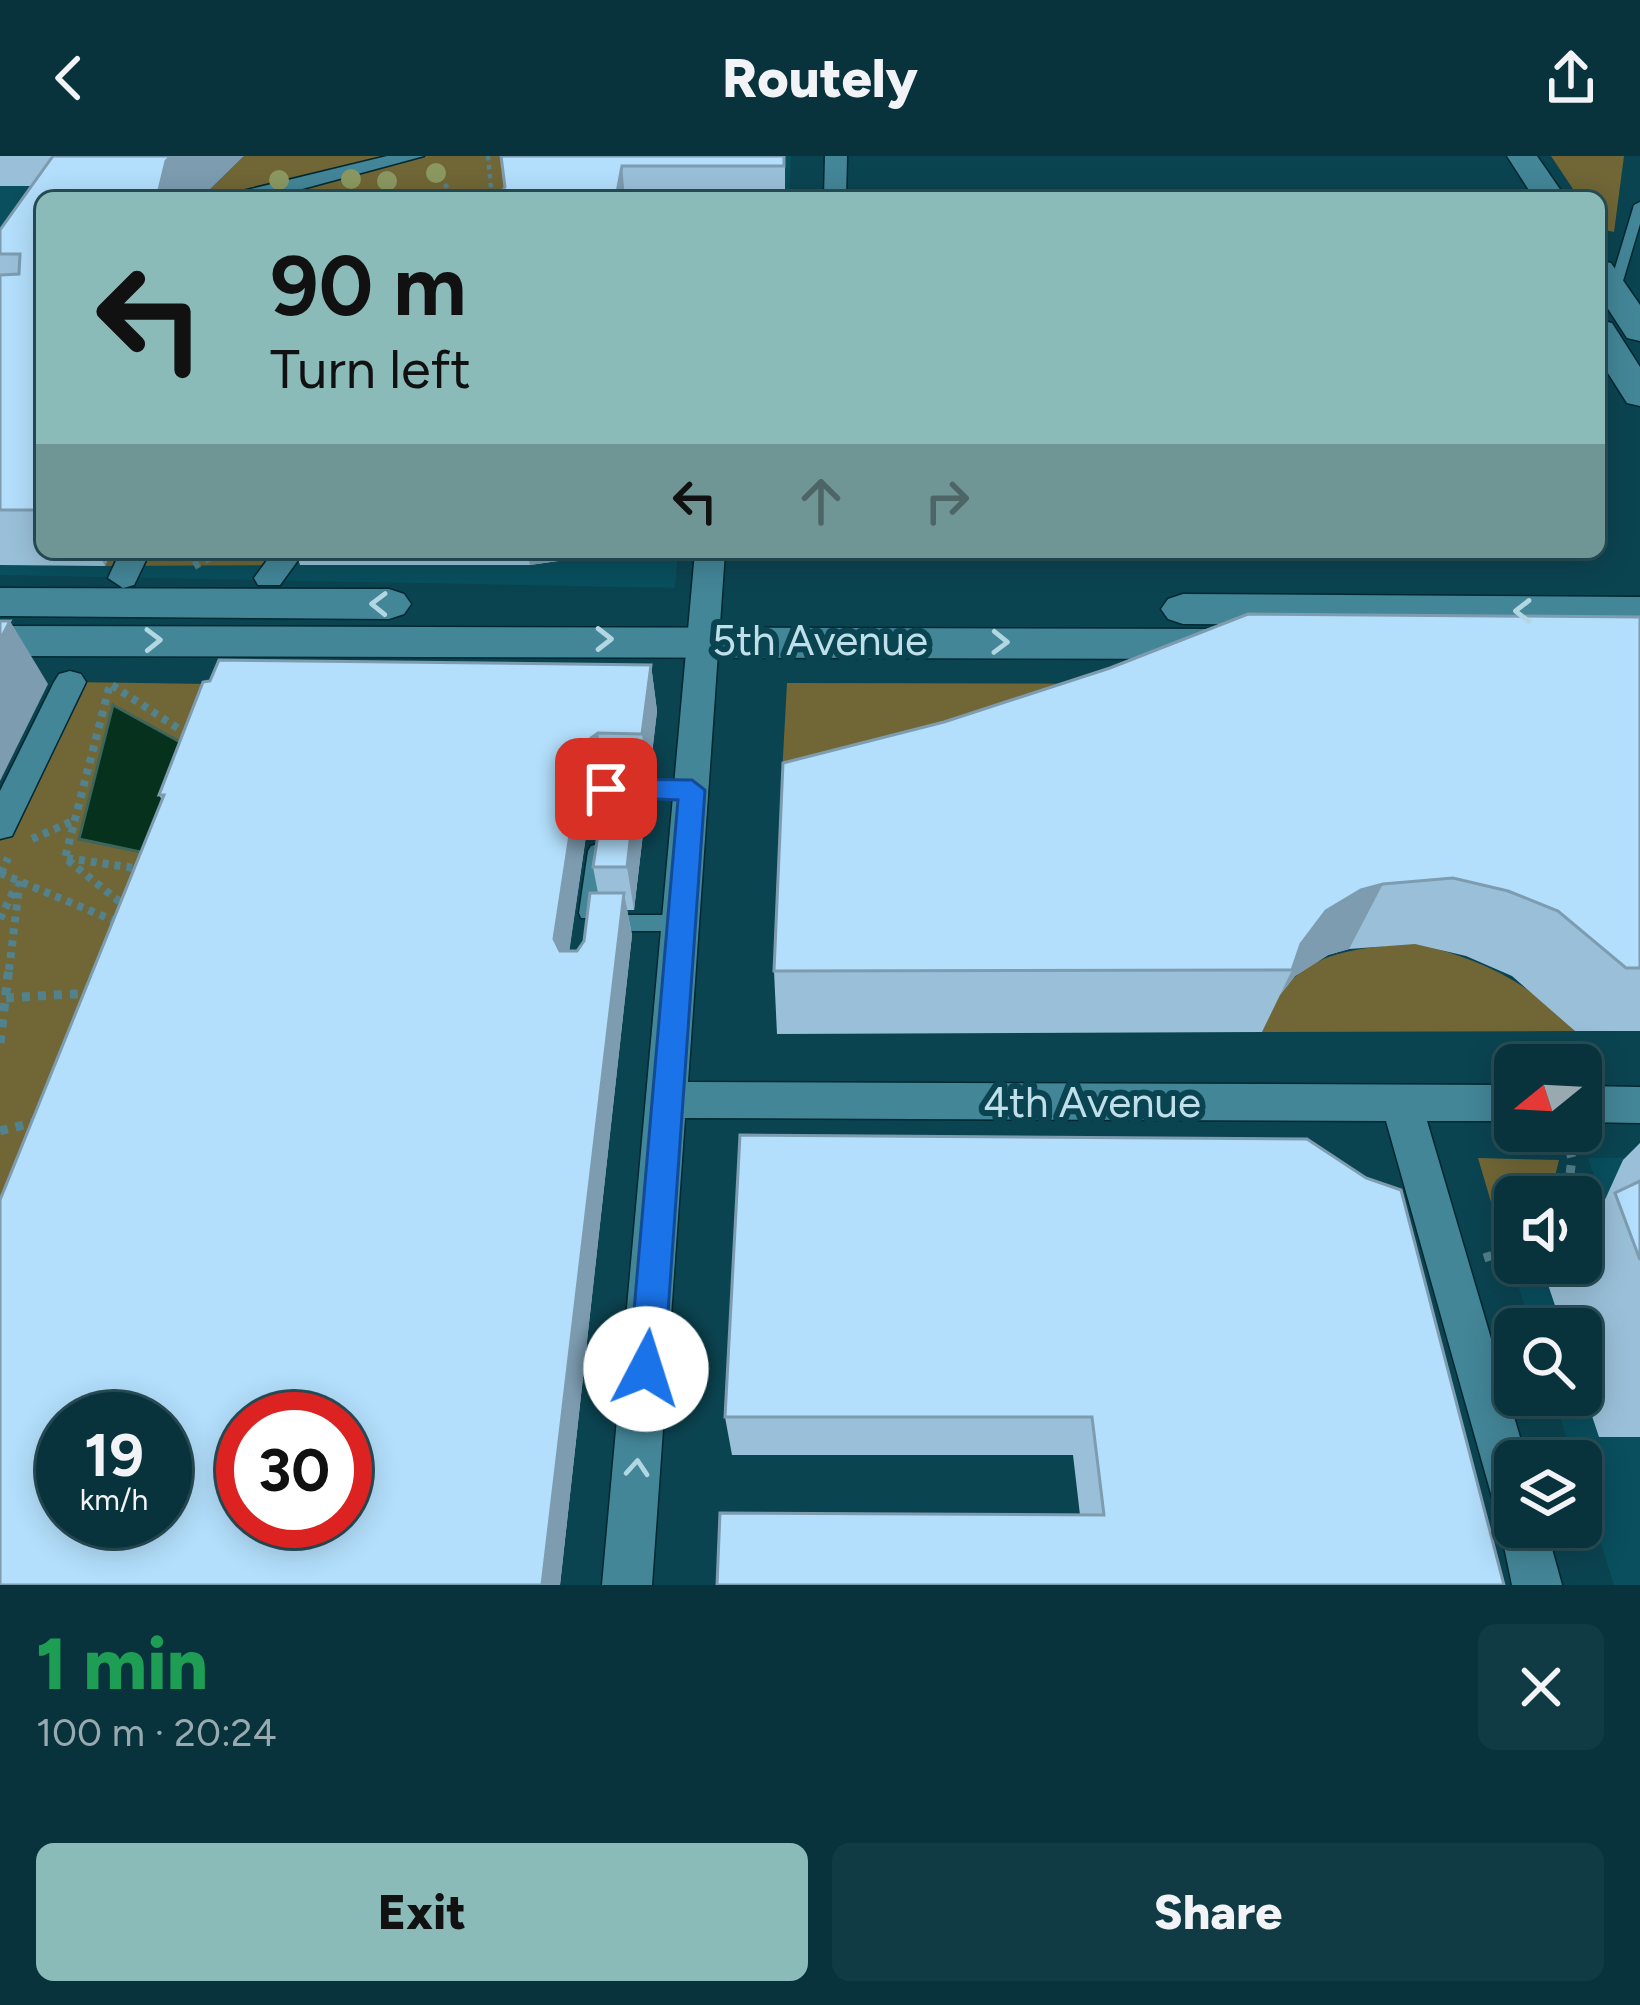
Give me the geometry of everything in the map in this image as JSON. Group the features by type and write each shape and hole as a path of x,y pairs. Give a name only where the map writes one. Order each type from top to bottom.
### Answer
{"main road":[{"path":"1508,163 1543,192"},
{"path":"1606,280 1640,330"},
{"path":"1605,340 1640,394"},
{"name":"5th Avenue","path":"0,602 1640,650"},
{"name":"5th Avenue","path":"0,640 705,623 1640,612"}],"street":[{"path":"836,156 836,192"},
{"path":"271,192 423,160"},
{"path":"269,578 285,558"},
{"path":"627,1585 710,558"},
{"path":"7,837 70,682"},
{"name":"4th Avenue","path":"669,1100 1494,1103"},
{"path":"1402,1101 1497,1440"},
{"path":"1602,1104 1640,1105"},
{"path":"1527,1548 1538,1585"}],"lane":[{"path":"1606,280 1640,206"},
{"path":"606,789 692,790"},
{"path":"600,834 586,933 682,923"}],"path":[{"path":"488,156 491,192"},
{"path":"423,160 449,192"},
{"path":"195,565 207,558"},
{"path":"65,858 110,684 205,746"},
{"path":"7,837 74,820"},
{"path":"65,858 157,872"},
{"path":"65,858 140,917"},
{"path":"0,873 134,930"},
{"path":"0,919 20,880"},
{"path":"0,1043 20,880"},
{"path":"7,998 111,991"},
{"path":"0,1131 42,1120"}],"shaded area":[{"path":"0,156 791,156 789,192 36,192 36,558 678,558 675,588 0,575"},
{"path":"244,156 503,156 507,192 207,192"},
{"path":"1551,156 1624,156 1614,232 1605,230 1605,192 1575,192"},
{"path":"108,558 298,558 293,565 105,566"},
{"path":"70,682 210,684 0,1234 0,807"},
{"path":"787,683 1226,684 938,791 779,830"},
{"path":"113,705 191,748 150,854 79,839"},
{"path":"1415,943 1502,974 1540,998 1575,1031 1262,1032 1287,985 1321,960"},
{"path":"1478,1158 1559,1160 1555,1176 1494,1176 1494,1212"},
{"path":"1588,1158 1640,1158 1640,1585 1614,1585 1602,1547 1602,1440 1567,1440 1560,1416 1602,1416 1602,1308 1525,1308 1518,1284 1602,1284 1602,1176 1594,1176"}],"building":[{"path":"53,156 171,156 158,192 36,192 36,510 0,510 0,275 19,274 20,254 0,254 0,230"},
{"path":"501,156 784,156 784,166 622,166 617,192 502,192"},
{"path":"1248,614 1640,617 1640,968 1626,968 1558,911 1508,891 1453,878 1361,890 1326,911 1301,944 1292,970 774,971 783,763 944,722 1110,668"},
{"path":"0,621 10,621 0,640"},
{"path":"219,660 651,665 642,734 598,733 584,743 554,939 560,951 577,951 584,941 590,893 624,893 542,1585 0,1585 0,1200 164,795 159,795 203,682 210,681"},
{"path":"610,756 640,756 627,867 593,867"},
{"path":"740,1135 1307,1139 1366,1178 1401,1190 1504,1585 717,1585 720,1513 1104,1515 1092,1417 725,1417"},
{"path":"1640,1181 1640,1260 1615,1193"}],"route":[{"path":"606,789 692,790 646,1369"}]}
